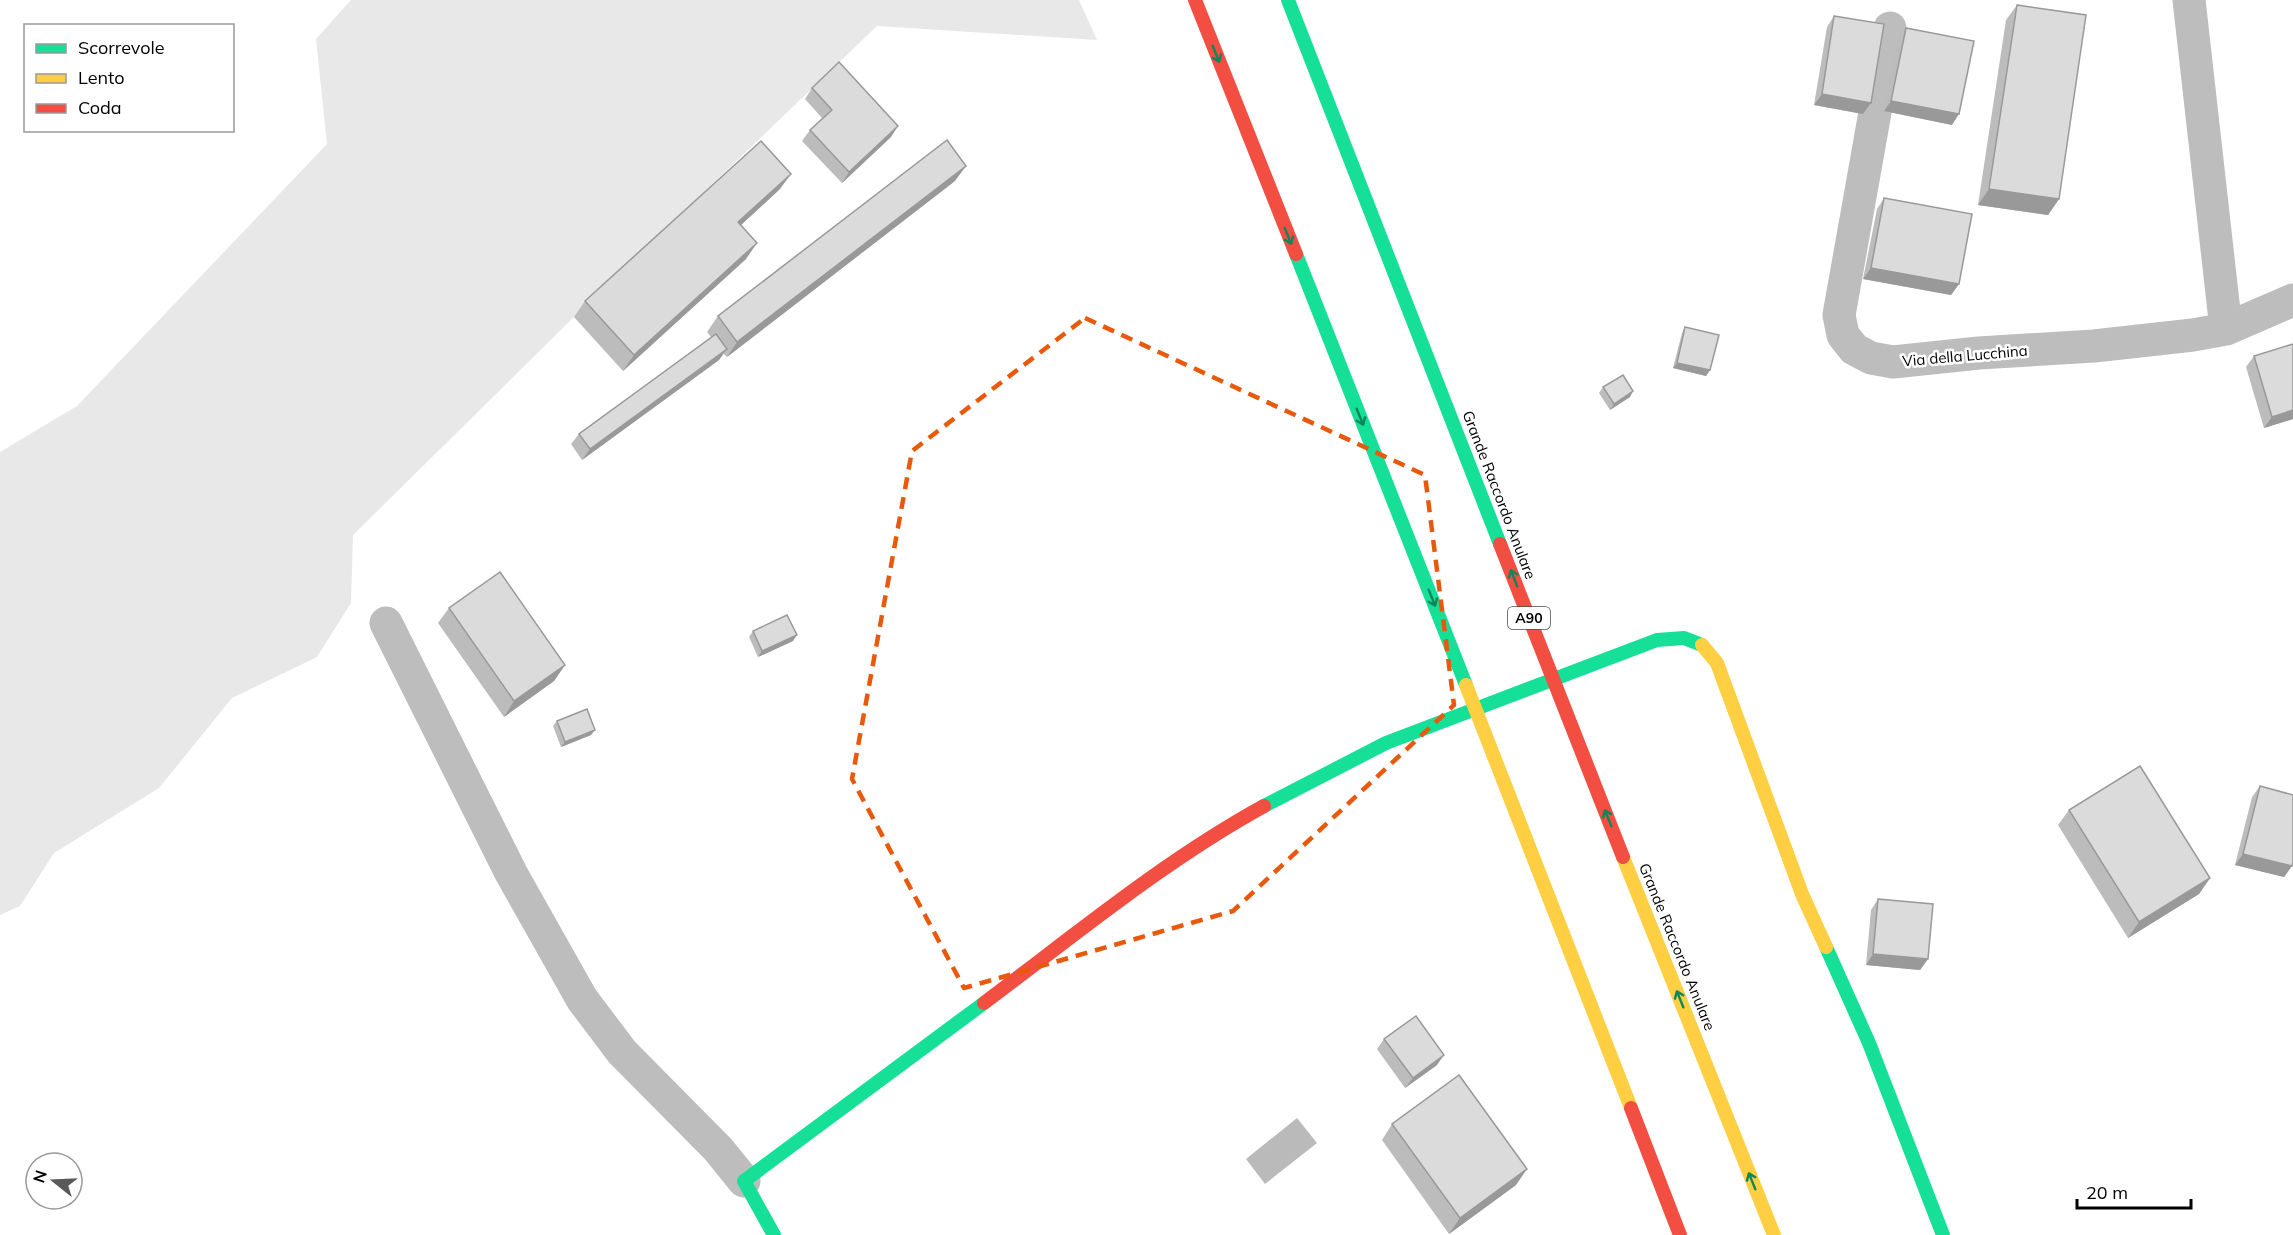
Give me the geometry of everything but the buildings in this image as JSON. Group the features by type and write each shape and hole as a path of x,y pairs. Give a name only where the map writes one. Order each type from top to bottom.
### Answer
{"main road":[{"path":"1195,0 1493,753 1680,1235"},
{"name":"Grande Raccordo Anulare","path":"1288,0 1552,677 1774,1235"},
{"path":"774,1235 744,1181 1175,861 1229,825 1386,743 1657,640 1676,637 1694,640 1708,650 1717,663 1802,894 1869,1043 1942,1235"}],"street":[{"path":"2189,0 2226,329"},
{"name":"Via della Lucchina","path":"1890,28 1839,315 1843,335 1854,349 1871,358 1893,362 1979,353 2104,345 2226,329 2293,300"},
{"path":"386,623 511,873 582,999 622,1052 718,1149 744,1181"}],"highlighted area":[{"path":"1085,318 1425,475 1454,705 1233,911 964,988 852,779 912,451"}],"shaded area":[{"path":"351,0 1079,0 1097,40 877,26 574,317 353,535 351,603 317,657 232,698 159,788 54,853 20,906 0,915 0,452 77,406 327,144 316,39"},
{"path":"1297,1118 1317,1143 1265,1184 1246,1159"}],"traffic: fast":[{"path":"1288,0 1500,544"},
{"path":"1296,254 1466,685"},
{"path":"1264,806 1386,743 1657,640 1684,638 1702,645"},
{"path":"1826,947 1869,1043 1943,1235"},
{"path":"774,1235 744,1181 984,1003"}],"traffic: slow":[{"path":"1702,645 1717,663 1802,894 1826,947"},
{"path":"1466,685 1631,1108"},
{"path":"1623,857 1774,1235"}],"traffic: jam":[{"path":"1195,0 1296,254"},
{"path":"1500,544 1623,857"},
{"path":"984,1003 1155,875 1227,827 1264,806"},
{"path":"1631,1108 1680,1235"}]}
